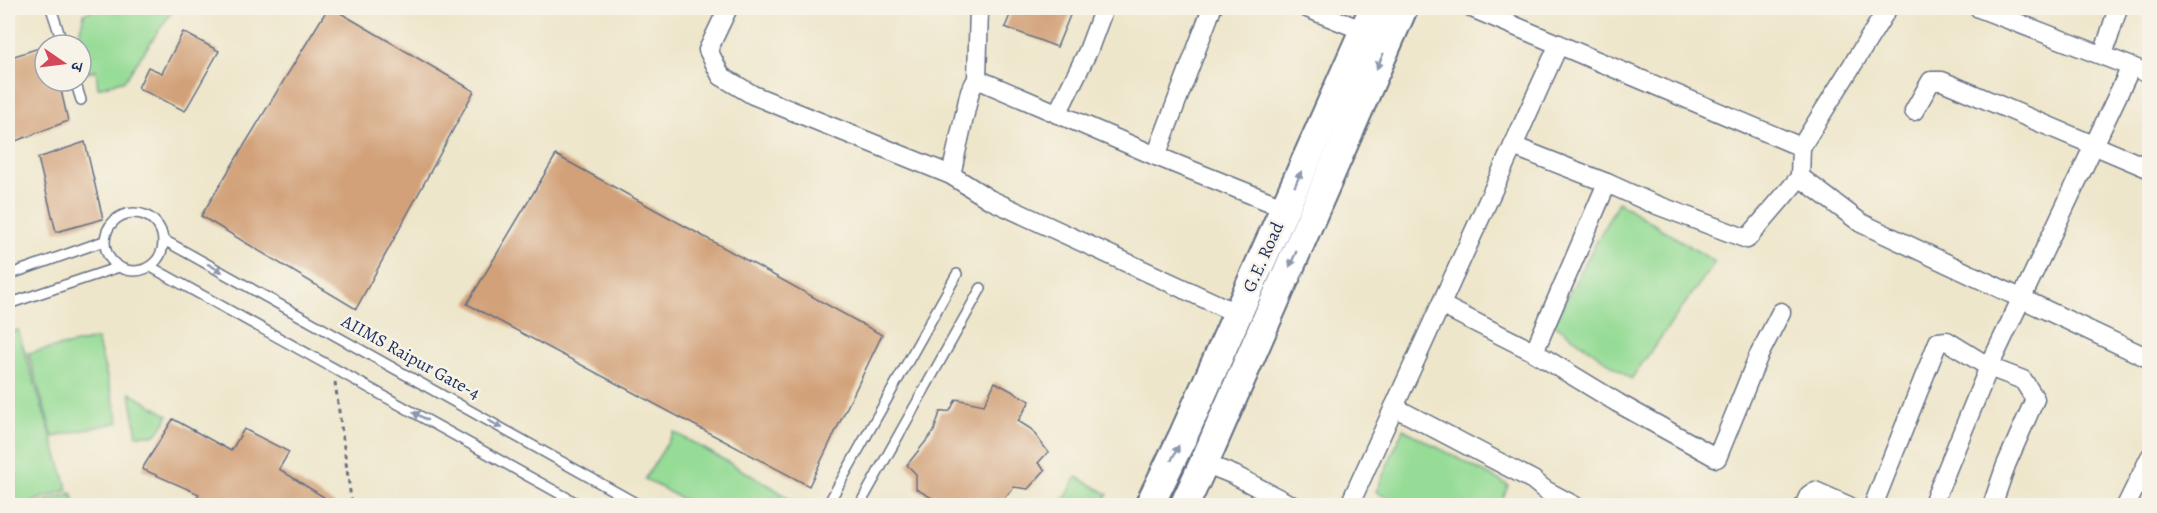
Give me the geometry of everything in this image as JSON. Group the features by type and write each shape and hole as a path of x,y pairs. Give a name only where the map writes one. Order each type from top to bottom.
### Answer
{"main road":[{"path":"1184,506 1403,8"},
{"name":"G.E. Road","path":"1149,506 1184,434 1369,19"}],"street":[{"path":"728,8 708,50 721,76 753,95 951,175 989,199 1238,314"},
{"path":"951,175 970,91 977,79 980,8"},
{"path":"1057,114 1088,51 1104,8"},
{"path":"1156,156 1212,8"},
{"path":"1307,8 1369,19"},
{"path":"1472,8 1801,147"},
{"path":"1514,146 1649,202 1747,239 1800,177 1801,147 1888,8"},
{"path":"1979,8 2150,74"},
{"path":"2103,55 2118,8"},
{"path":"1354,504 1394,407 1559,44"},
{"path":"1932,506 1989,367 2131,67"},
{"path":"977,79 1156,156 1285,208"},
{"path":"1914,111 1931,81 1942,81 2150,169"},
{"path":"1800,177 1861,223 2150,359"},
{"path":"1534,352 1607,183"},
{"path":"1441,305 1534,352 1618,403 1717,458 1758,357 1781,312"},
{"path":"1873,506 1938,342 1947,341 1989,367 2023,380 2035,399 2006,465 1992,506"},
{"path":"1394,407 1533,480 1542,498 1575,506"},
{"path":"2126,506 2150,457"},
{"path":"1204,462 1293,506"},
{"path":"1804,506 1809,495 1815,491 1849,506"}],"lane":[{"path":"51,8 59,33"},
{"path":"79,93 81,100"},
{"path":"134,213 149,217 156,222 164,240 161,255 151,267 135,272 119,267 108,256 105,241 111,224 125,214 134,213"},
{"name":"AIIMS Raipur Gate-4","path":"164,240 641,506"},
{"path":"8,272 105,241"},
{"path":"8,304 119,267"},
{"path":"151,267 582,506"},
{"path":"827,506 957,274"},
{"path":"859,506 981,288"}],"path":[{"path":"333,369 352,506"}],"green space":[{"path":"96,8 174,8 125,80 98,88 96,70 93,71 93,33 79,33 84,14"},
{"path":"1618,202 1715,262 1631,379 1553,323"},
{"path":"18,330 68,490 21,505 8,505 8,333"},
{"path":"97,339 119,422 53,437 28,353"},
{"path":"130,393 168,415 156,435 137,435"},
{"path":"1403,429 1508,485 1501,505 1403,505 1376,492"},
{"path":"674,432 772,487 797,505 693,505 645,479"},
{"path":"1077,477 1108,494 1102,505 1061,505"},
{"path":"72,493 76,505 33,505"}],"building":[{"path":"328,8 332,8 474,91 356,309 201,216"},
{"path":"1013,8 1073,8 1057,47 1005,27"},
{"path":"183,32 219,51 185,111 138,88 148,67 162,73"},
{"path":"33,50 33,93 62,93 68,121 8,144 8,58"},
{"path":"85,142 103,219 56,232 38,158"},
{"path":"556,155 882,335 809,486 467,304"},
{"path":"995,382 1030,401 1018,421 1031,429 1048,452 1038,463 1045,470 1028,489 1014,487 997,506 946,506 916,489 916,474 907,465 934,431 940,412 950,411 956,399 984,405"},
{"path":"173,419 231,451 244,429 289,452 279,469 338,506 192,506 199,494 142,469"}]}
